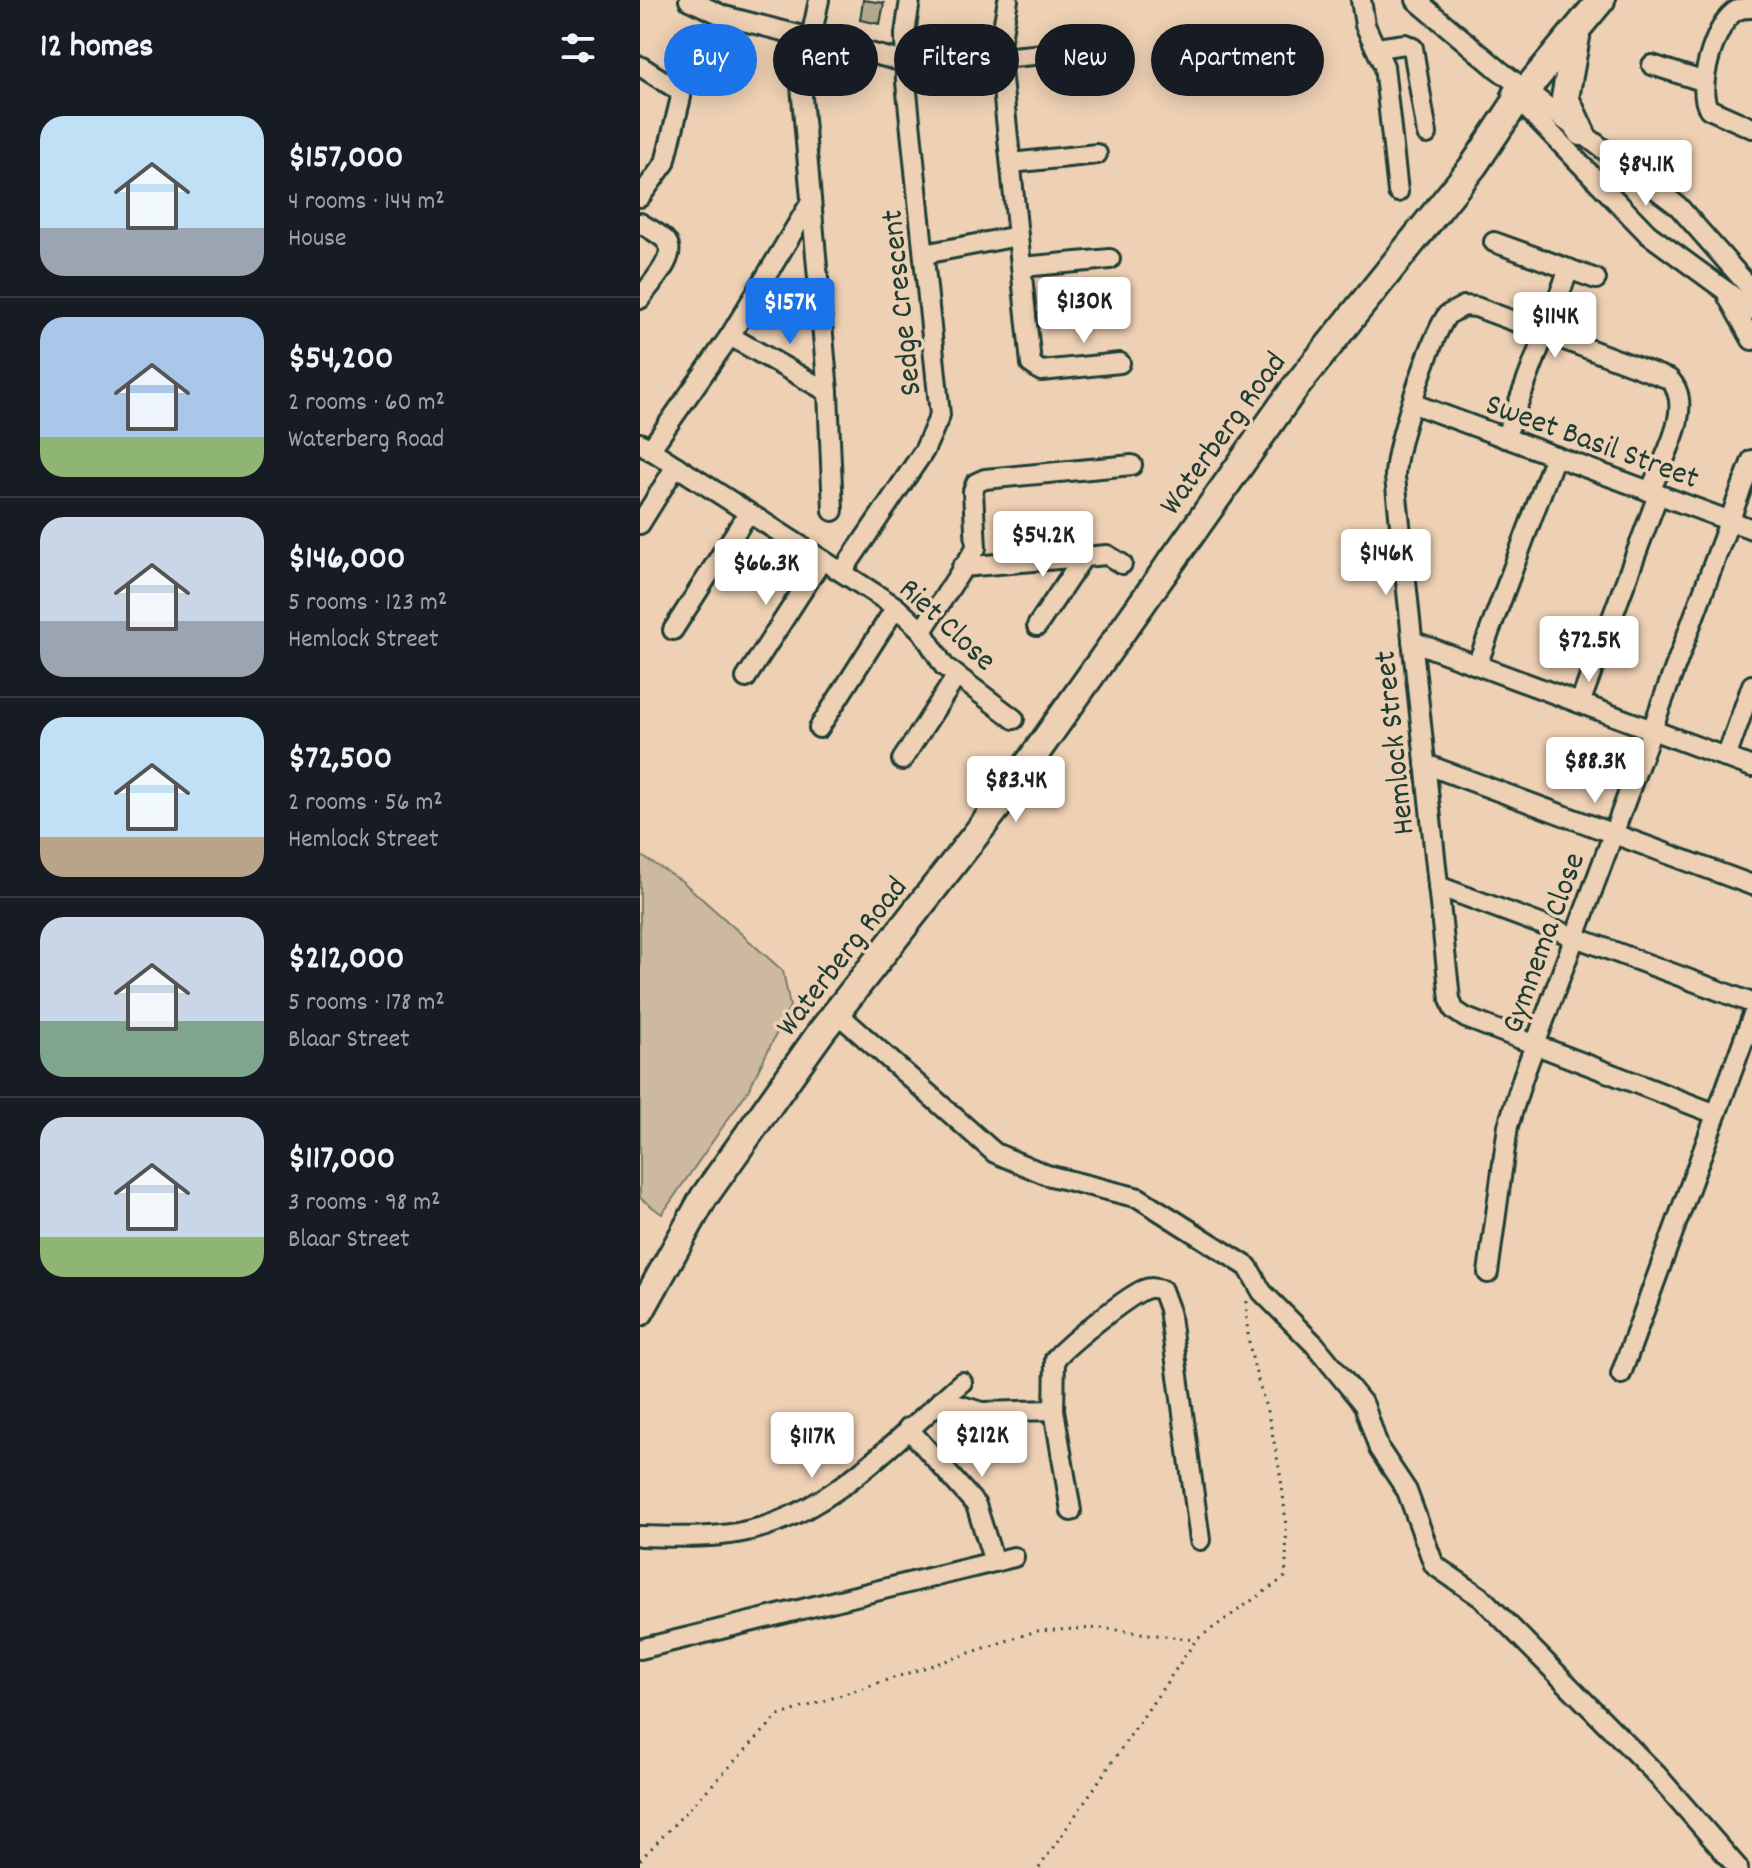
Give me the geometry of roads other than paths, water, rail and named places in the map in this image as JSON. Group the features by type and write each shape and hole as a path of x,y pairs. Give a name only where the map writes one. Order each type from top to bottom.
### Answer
{"street":[{"path":"689,0 715,14 773,28"},
{"path":"814,24 819,0"},
{"name":"Sedge Crescent","path":"908,24 910,0"},
{"path":"1005,24 1008,0"},
{"path":"1361,0 1365,25 1384,66 1398,192"},
{"path":"1416,0 1499,70 1648,234 1752,310"},
{"name":"Waterberg Road","path":"640,1312 704,1197 836,1012 999,805 1294,389 1474,165 1522,95 1577,33 1601,0"},
{"path":"1752,8 1739,9 1726,21 1702,81 1703,96 1709,109 1752,128"},
{"path":"1577,33 1565,98 1581,132"},
{"path":"1377,48 1405,44 1413,48 1427,134"},
{"path":"1652,65 1702,81"},
{"path":"640,66 678,90 681,97 665,163 640,197"},
{"path":"1522,95 1581,132 1678,206 1745,278 1752,290"},
{"path":"802,96 828,392 833,511"},
{"name":"Sedge Crescent","path":"842,572 939,422 940,400 908,96"},
{"path":"1004,96 1033,368 1041,371 1120,363"},
{"path":"1011,163 1097,154"},
{"path":"1619,203 1640,177"},
{"path":"811,202 730,336 645,446 842,572"},
{"path":"640,223 667,242 669,254 640,299"},
{"path":"924,254 1018,236"},
{"path":"1494,242 1596,279"},
{"path":"1022,267 1110,259"},
{"path":"1505,438 1569,269"},
{"path":"1722,288 1752,340"},
{"name":"Hemlock Street","path":"1580,703 1679,415 1678,390 1664,376 1544,331 1476,307 1454,310 1441,324 1414,404 1395,477 1448,992 1454,1010 1534,1047 1716,1114"},
{"path":"730,336 828,392"},
{"name":"Sweet Basil Street","path":"1414,404 1752,529"},
{"path":"1477,665 1555,456"},
{"name":"Gymnema Close","path":"1488,1273 1508,1126 1534,1047 1752,460"},
{"path":"922,631 977,541 973,491 980,480 1132,465"},
{"path":"640,524 676,466"},
{"path":"673,630 748,513"},
{"path":"962,567 1107,555 1122,564"},
{"path":"1037,626 1084,556"},
{"path":"746,678 822,560"},
{"name":"Riet Close","path":"842,572 896,607 922,631 944,666 1014,719"},
{"path":"819,728 896,607"},
{"path":"1412,641 1752,767"},
{"path":"902,760 956,677"},
{"path":"1726,758 1752,685"},
{"path":"1425,764 1752,885"},
{"path":"1438,886 1752,1003"},
{"path":"836,1012 995,1153 1047,1175 1139,1198 1248,1267 1267,1298 1315,1345 1364,1405 1379,1449 1407,1491 1434,1565 1482,1598 1656,1774 1738,1868"},
{"path":"1621,1374 1752,1017"},
{"path":"1071,1511 1054,1410 1054,1367 1059,1355 1143,1290 1162,1290 1169,1309 1200,1540"},
{"path":"640,1536 719,1536 788,1518 828,1495 962,1382"},
{"path":"941,1400 982,1412 1054,1410"},
{"path":"908,1428 976,1505 994,1562"},
{"path":"640,1649 1014,1557"}]}
